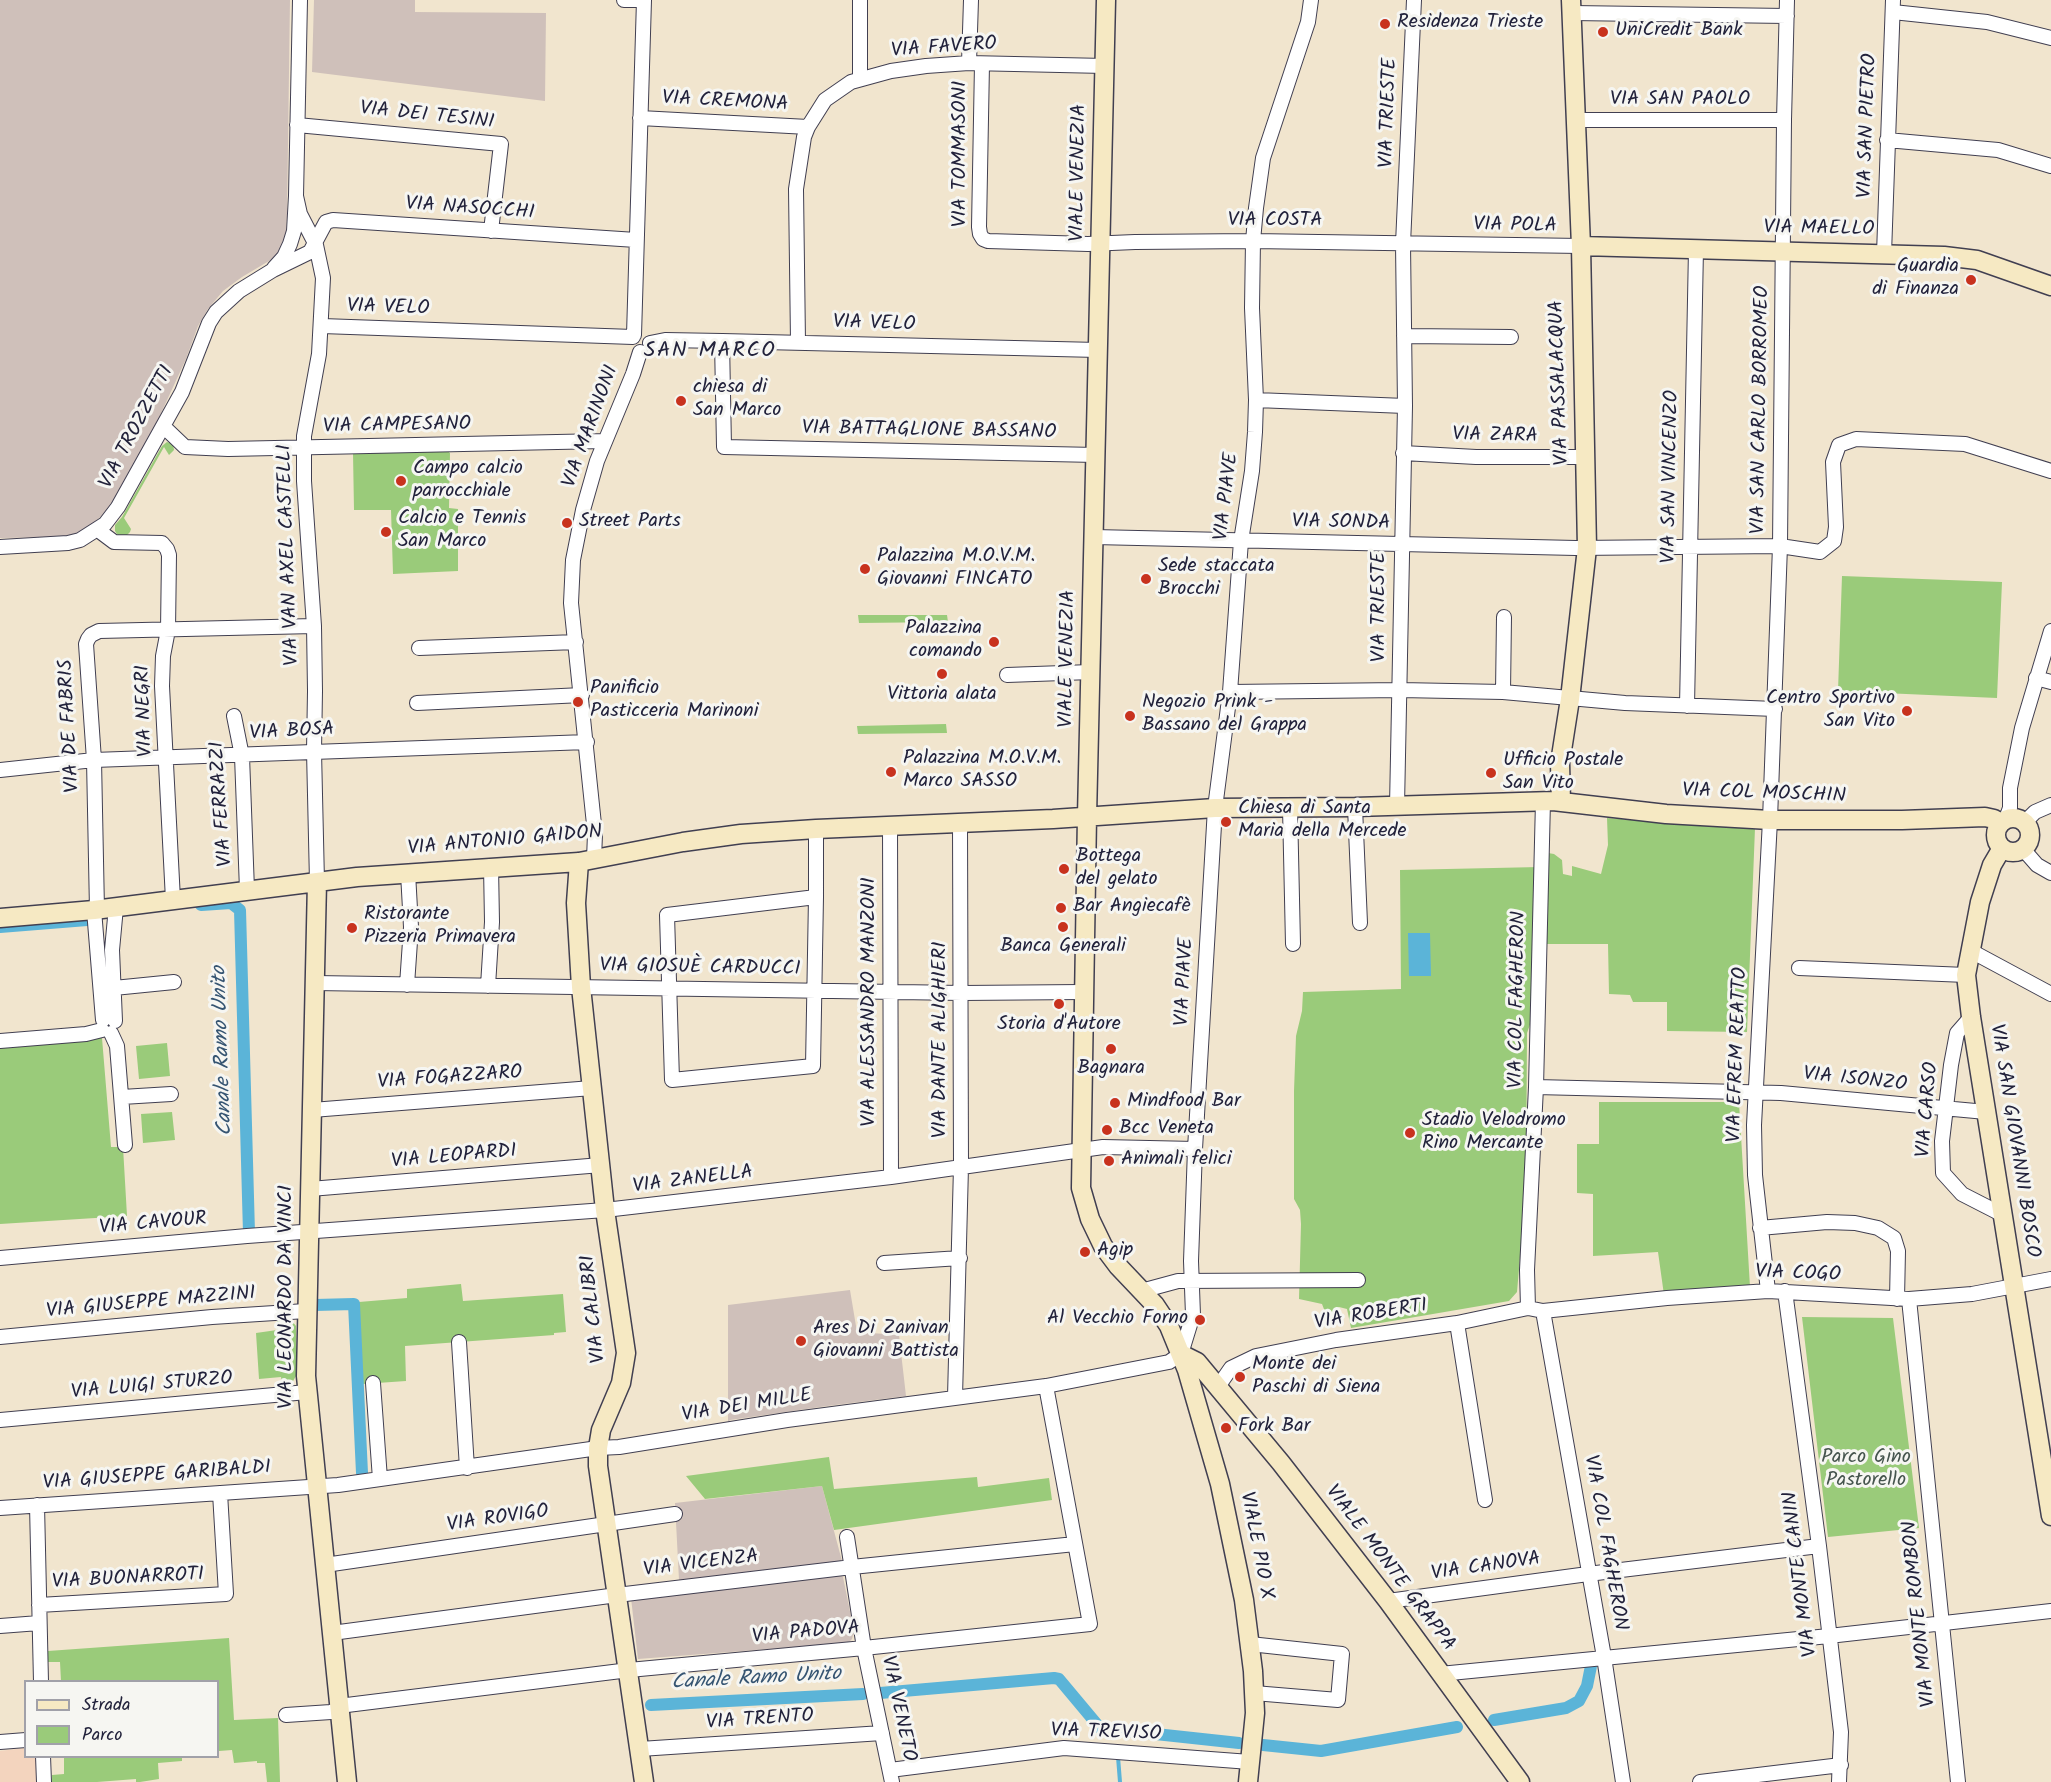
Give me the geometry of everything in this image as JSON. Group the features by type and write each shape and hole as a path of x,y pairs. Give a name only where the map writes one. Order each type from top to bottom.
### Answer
{"street":[{"name":"VIA TROZZETTI","path":"273,270 284,257 294,231 300,0"},
{"path":"624,0 644,0 634,336 631,345 635,350 645,347"},
{"path":"860,0 860,79"},
{"name":"VIA TOMMASONI","path":"971,0 979,227 983,239 988,241"},
{"name":"VIALE VENEZIA","path":"1106,0 1083,992 1081,1188 1090,1219 1103,1246 1155,1305 1169,1326"},
{"name":"VIA PIAVE","path":"1181,1354 1192,1315 1195,1149 1215,808 1230,692 1241,541 1251,471 1256,400 1252,308 1253,241 1263,158 1308,22 1311,0"},
{"name":"VIA TRIESTE","path":"1397,806 1405,406 1403,244 1414,0"},
{"name":"VIA SAN CARLO BORROMEO","path":"1770,820 1780,546 1787,0"},
{"path":"1572,6 1787,16"},
{"name":"VIA PASSALACQUA","path":"1552,802 1570,699 1587,548 1581,246 1572,6"},
{"path":"1893,6 1987,22 2051,38"},
{"name":"VIA SAN PIETRO","path":"1884,254 1893,6"},
{"name":"VIA FAVERO","path":"798,342 796,189 808,127 825,100 851,82 915,68 975,64 1105,66"},
{"name":"VIA CREMONA","path":"640,118 808,127"},
{"name":"VIA SAN PAOLO","path":"1576,120 1784,120"},
{"name":"VIA DEI TESINI","path":"297,125 501,144 491,231"},
{"path":"1887,140 1998,150 2051,166"},
{"name":"VIA VAN AXEL CASTELLI","path":"296,196 300,214 316,245 323,278 319,354 306,422 304,449 304,481 314,626 317,882"},
{"name":"VIA NASOCCHI","path":"316,245 324,224 333,220 636,240"},
{"name":"VIA COSTA","path":"988,241 1100,243 1253,241 1450,245"},
{"name":"VIA TROZZETTI","path":"0,547 60,545 80,540 98,530 118,507 182,392 209,323 216,312 239,291 273,270 310,252 316,245"},
{"name":"VIA POLA","path":"1450,245 1581,246"},
{"name":"VIA MAELLO","path":"1581,246 1944,256 1977,260 2051,286"},
{"name":"VIA SAN VINCENZO","path":"1687,706 1696,249"},
{"name":"VIA VELO","path":"322,326 634,336"},
{"path":"1404,336 1511,337"},
{"name":"VIA VELO","path":"645,347 665,340 1098,350"},
{"name":"VIA BATTAGLIONE BASSANO","path":"722,341 724,447 1096,455"},
{"name":"VIA MARINONI","path":"586,860 595,834 572,603 573,560 590,483 604,441 645,347"},
{"path":"1256,400 1405,406"},
{"name":"VIA CAMPESANO","path":"163,426 182,445 190,448 304,449 604,441"},
{"name":"VIA SONDA","path":"1094,537 1587,548 1780,546 1820,552 1834,541 1836,527 1833,462 1839,446 1856,439 1965,444 2051,471"},
{"name":"VIA ZARA","path":"1403,453 1476,457 1586,457"},
{"path":"98,530 110,541 159,542 167,549 169,555 168,630 314,626"},
{"path":"1503,692 1504,617"},
{"name":"VIA NEGRI","path":"168,630 163,656 162,686 173,900"},
{"name":"VIA DE FABRIS","path":"108,1026 96,910 94,760 86,644 91,635 99,631 168,630"},
{"path":"2007,815 2030,833 2023,849 2012,852 2002,848 1996,834 2007,815 2022,728 2051,631"},
{"path":"419,648 576,642"},
{"path":"1007,675 1091,672"},
{"path":"2036,678 2051,682"},
{"path":"1230,692 1400,690 1503,692 1570,699 1775,709"},
{"path":"417,703 582,695"},
{"name":"VIA FERRAZZI","path":"234,716 242,756 248,890"},
{"name":"VIA BOSA","path":"0,770 94,760 587,742"},
{"name":"VIA COL MOSCHIN","path":"1290,808 1552,802 1666,814 1770,820 1902,820 2007,815"},
{"name":"VIA COL FAGHERON","path":"1528,1308 1527,1270 1552,802"},
{"path":"2007,815 2035,812 2051,805"},
{"path":"1355,807 1360,923"},
{"name":"VIA ANTONIO GAIDON","path":"0,918 96,910 317,882 586,860 741,834 1215,808 1290,808"},
{"path":"1290,808 1293,944"},
{"name":"VIA EFREM REATTO","path":"1768,1291 1755,1175 1755,1092 1770,820"},
{"name":"VIA DANTE ALIGHIERI","path":"955,1397 961,1167 960,823"},
{"name":"VIA ALESSANDRO MANZONI","path":"890,826 891,1177"},
{"path":"816,829 816,897 813,1066 672,1080 667,915 816,897"},
{"name":"VIA SAN GIOVANNI BOSCO","path":"2002,848 1992,865 1980,902 1966,975 2051,1516"},
{"path":"2023,849 2037,865 2051,873"},
{"name":"VIA CALIBRI","path":"586,860 576,903 581,987 605,1210 626,1353 623,1375 603,1422 598,1448 598,1466 644,1782"},
{"path":"488,986 492,922 491,866"},
{"path":"407,985 411,927 408,873"},
{"name":"VIA LEONARDO DA VINCI","path":"317,882 306,1311 307,1392 348,1782"},
{"path":"116,907 112,950 114,988 108,1026 117,1046 125,1145"},
{"path":"1971,951 2051,994"},
{"path":"1799,968 1966,975"},
{"path":"114,988 174,982"},
{"name":"VIA GIOSUÈ CARDUCCI","path":"315,983 962,993 1083,992"},
{"name":"VIA CARSO","path":"1971,1017 1957,1033 1942,1141 1944,1173 1962,1194 2003,1215"},
{"path":"0,1041 86,1034 108,1026"},
{"name":"VIA ISONZO","path":"1536,1086 1755,1092 1986,1112"},
{"name":"VIA FOGAZZARO","path":"312,1110 592,1088"},
{"path":"122,1097 171,1094"},
{"path":"1080,1151 1103,1147 1195,1149"},
{"name":"VIA ZANELLA","path":"308,1232 605,1210 891,1177 1080,1151"},
{"name":"VIA LEOPARDI","path":"310,1189 601,1166"},
{"name":"VIA MONTE ROMBON","path":"1760,1228 1827,1222 1855,1223 1878,1228 1894,1238 1898,1251 1958,1782"},
{"name":"VIA CAVOUR","path":"0,1258 308,1232"},
{"path":"884,1263 960,1258"},
{"path":"1141,1291 1167,1282 1192,1280 1358,1280"},
{"name":"VIA COGO","path":"1543,1311 1667,1298 1768,1291 1903,1299 1972,1294 2051,1280"},
{"name":"VIA MONTE CANIN","path":"1785,1291 1841,1732 1839,1782"},
{"name":"VIA ROBERTI","path":"1217,1388 1231,1368 1256,1356 1336,1340 1457,1323 1528,1308 1543,1311"},
{"name":"VIA GIUSEPPE MAZZINI","path":"0,1337 212,1317 306,1311"},
{"name":"VIA COL FAGHERON","path":"1543,1311 1604,1657 1623,1782"},
{"path":"1169,1326 1186,1325 1192,1315"},
{"path":"1457,1323 1485,1500"},
{"name":"VIALE PIO X","path":"1169,1326 1181,1354 1220,1484 1244,1600 1254,1693 1254,1722 1248,1782"},
{"path":"459,1342 466,1468"},
{"name":"VIA DEI MILLE","path":"316,1487 598,1448 620,1447 787,1420 1046,1386 1169,1362 1181,1354"},
{"name":"VIALE MONTE GRAPPA","path":"1181,1354 1197,1362 1281,1462 1388,1601 1520,1782"},
{"path":"373,1383 380,1479"},
{"name":"VIA PADOVA","path":"286,1715 331,1712 340,1707 629,1670 1090,1624 1046,1386"},
{"path":"1200,1421 1217,1388"},
{"name":"VIA LUIGI STURZO","path":"0,1420 307,1392"},
{"name":"VIA GIUSEPPE GARIBALDI","path":"0,1508 316,1487"},
{"name":"VIA BUONARROTI","path":"39,1605 226,1594 220,1493"},
{"path":"37,1505 41,1680"},
{"name":"VIA ROVIGO","path":"325,1565 675,1514"},
{"name":"VIA VENETO","path":"847,1537 864,1648 891,1776"},
{"name":"VIA VICENZA","path":"332,1633 617,1595 852,1567 1075,1544"},
{"name":"VIA CANOVA","path":"1388,1601 1819,1546"},
{"path":"1440,1674 1829,1636 2051,1611"},
{"path":"0,1626 39,1623"},
{"path":"1250,1644 1342,1654 1338,1700 1254,1693"},
{"name":"VIA TRENTO","path":"640,1749 882,1733"},
{"path":"0,1742 24,1740"},
{"name":"VIA TREVISO","path":"891,1776 1064,1748 1251,1762"},
{"path":"43,1758 44,1782"},
{"path":"1700,1782 1841,1765"}],"shaded area":[{"path":"0,0 290,0 287,216 282,247 274,258 223,291 208,309 198,326 186,359 156,424 116,497 104,514 88,527 74,535 62,537 0,538"},
{"path":"314,0 415,0 415,12 546,13 545,101 312,72"},
{"path":"850,1290 857,1332 899,1335 906,1396 730,1420 728,1423 728,1305"},
{"path":"822,1486 842,1561 679,1580 675,1503"},
{"path":"841,1575 854,1631 848,1643 638,1659 631,1598"},
{"path":"24,1748 24,1758 37,1758 37,1782 0,1782 0,1751"}],"green space":[{"path":"167,442 173,444 174,450 169,455 164,447 124,518 131,529 130,532 125,537 119,537 115,531 115,525 122,517 162,446"},
{"path":"446,450 450,453 449,508 458,509 458,571 393,574 391,510 354,510 353,453"},
{"path":"1842,576 2002,582 1997,698 1838,691"},
{"path":"858,615 947,615 948,622 859,623"},
{"path":"946,724 947,733 858,734 857,726"},
{"path":"1607,818 1755,828 1747,1032 1667,1031 1667,1002 1633,1002 1630,995 1609,994 1608,944 1547,944 1548,853 1562,860 1563,874 1572,876 1572,866 1601,874 1608,845"},
{"name":"Stadio Velodromo Rino Mercante","path":"1540,867 1532,1019 1527,1033 1526,1188 1517,1292 1509,1301 1351,1328 1347,1309 1339,1307 1327,1317 1322,1304 1299,1299 1301,1224 1300,1210 1294,1199 1294,1091 1296,1036 1302,1011 1303,992 1401,989 1400,870"},
{"path":"102,1038 111,1147 123,1147 127,1216 0,1224 0,1045"},
{"path":"167,1043 170,1076 139,1079 136,1046"},
{"path":"1599,1102 1739,1102 1750,1287 1664,1295 1658,1252 1593,1256 1593,1194 1577,1193 1577,1144 1599,1144"},
{"path":"172,1112 175,1140 143,1143 141,1114"},
{"path":"461,1284 463,1301 563,1294 566,1332 554,1333 554,1335 405,1346 406,1381 363,1384 359,1302 407,1298 407,1289"},
{"name":"Parco Gino Pastorello","path":"1802,1317 1893,1318 1919,1528 1828,1537"},
{"path":"277,1321 292,1321 296,1326 296,1376 290,1383 282,1383 281,1377 259,1379 256,1333 277,1330"},
{"path":"829,1457 834,1489 977,1477 978,1487 1049,1478 1052,1500 834,1530 822,1486 705,1499 686,1476"},
{"path":"229,1638 234,1720 278,1718 280,1782 267,1782 265,1763 257,1763 257,1761 234,1763 232,1750 219,1751 219,1680 61,1680 60,1662 48,1662 48,1651"},
{"path":"64,1758 182,1758 182,1761 158,1763 159,1779 140,1782 136,1782 136,1779 52,1782 52,1775 64,1774"}],"water":[{"path":"1408,933 1430,933 1431,976 1409,976"}],"waterway":[{"name":"Canale Ramo Unito","path":"201,905 231,903 240,910 249,1233"},
{"name":"Canale Ramo Unito","path":"0,927 87,920"},
{"name":"Canale Ramo Unito","path":"315,1305 354,1304 362,1473"},
{"name":"Canale Ramo Unito","path":"1494,1720 1566,1708 1579,1701 1587,1686 1591,1666"},
{"name":"Canale Ramo Unito","path":"880,1693 1054,1678 1059,1679 1100,1728 1239,1743"},
{"name":"Canale Ramo Unito","path":"651,1705 863,1694"},
{"name":"Canale Ramo Unito","path":"1263,1745 1321,1751 1457,1727"},
{"path":"1118,1757 1120,1782"}],"place":[{"name":"Residenza Trieste","path":"1385,24"},
{"name":"UniCredit Bank","path":"1603,32"},
{"name":"Guardia di Finanza","path":"1971,280"},
{"name":"chiesa di San Marco","path":"681,401"},
{"name":"Campo calcio parrocchiale","path":"401,481"},
{"name":"Street Parts","path":"567,523"},
{"name":"Calcio e Tennis San Marco","path":"386,532"},
{"name":"Palazzina M.O.V.M. Giovanni FINCATO","path":"865,569"},
{"name":"Sede staccata Brocchi","path":"1146,579"},
{"name":"Palazzina comando","path":"994,642"},
{"name":"Vittoria alata","path":"942,674"},
{"name":"Panificio Pasticceria Marinoni","path":"578,702"},
{"name":"Centro Sportivo San Vito","path":"1907,711"},
{"name":"Negozio Prink - Bassano del Grappa","path":"1130,716"},
{"name":"Palazzina M.O.V.M. Marco SASSO","path":"891,772"},
{"name":"Ufficio Postale San Vito","path":"1491,773"},
{"name":"Chiesa di Santa Maria della Mercede","path":"1226,822"},
{"name":"Bottega del gelato","path":"1064,869"},
{"name":"Bar Angiecafè","path":"1061,908"},
{"name":"Banca Generali","path":"1063,927"},
{"name":"Ristorante Pizzeria Primavera","path":"352,928"},
{"name":"Storia d'Autore","path":"1059,1004"},
{"name":"Bagnara","path":"1111,1049"},
{"name":"Mindfood Bar","path":"1115,1103"},
{"name":"Bcc Veneta","path":"1107,1130"},
{"name":"Stadio Velodromo Rino Mercante","path":"1410,1133"},
{"name":"Animali felici","path":"1109,1161"},
{"name":"Agip","path":"1085,1252"},
{"name":"Al Vecchio Forno","path":"1200,1320"},
{"name":"Ares Di Zanivan Giovanni Battista","path":"801,1341"},
{"name":"Monte dei Paschi di Siena","path":"1240,1377"},
{"name":"Fork Bar","path":"1226,1428"}],"district":[{"name":"SAN MARCO","path":"710,352"}]}
